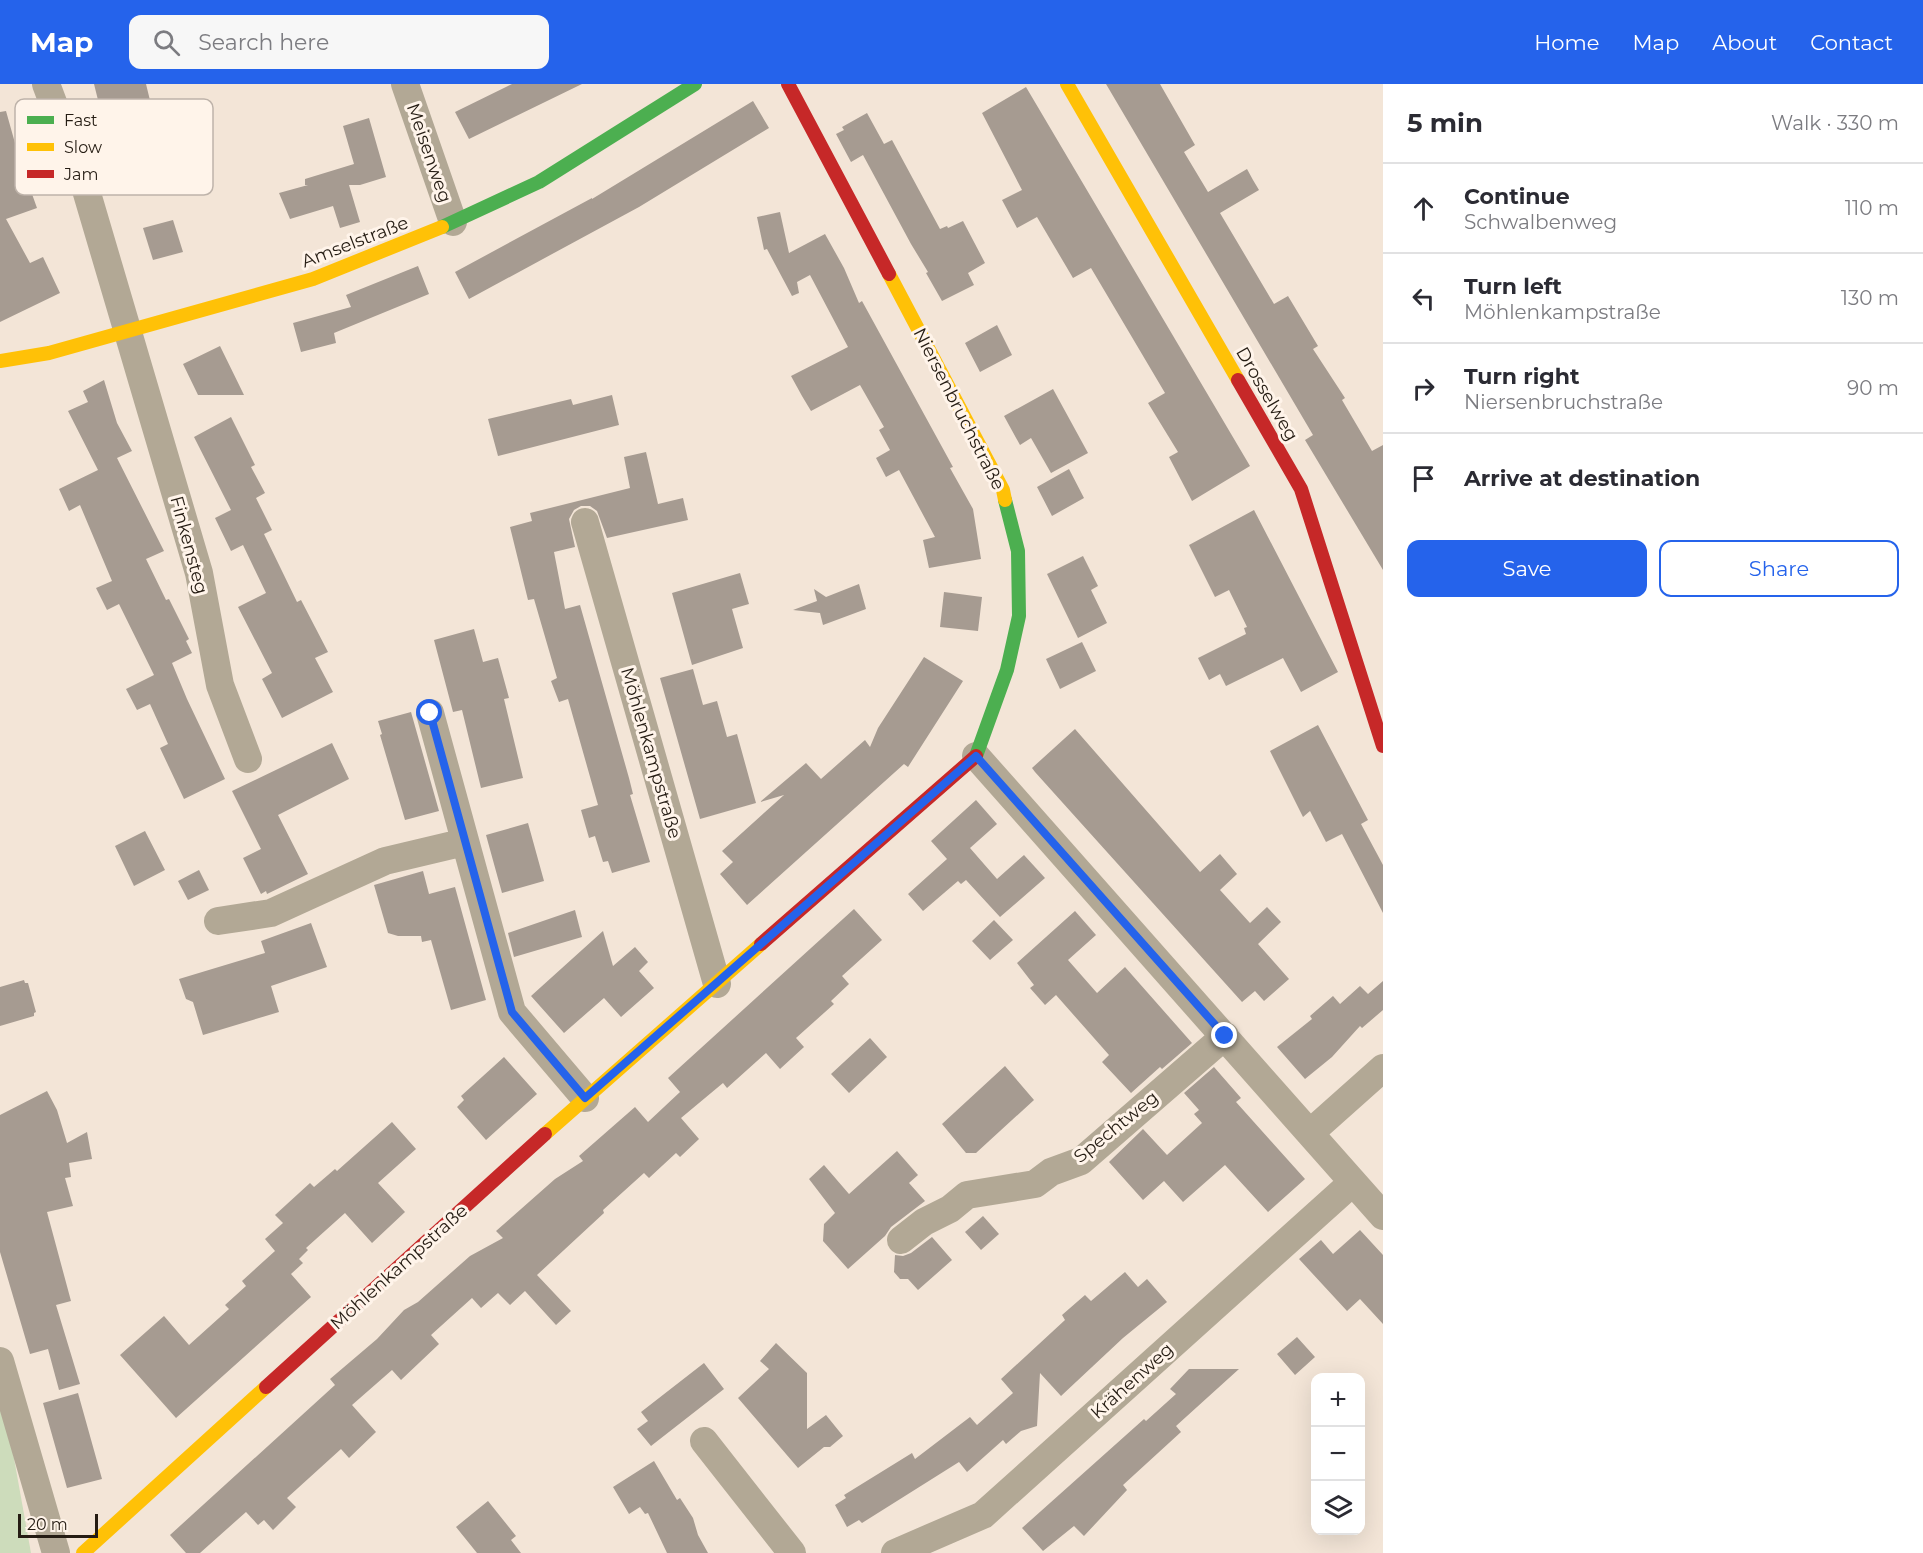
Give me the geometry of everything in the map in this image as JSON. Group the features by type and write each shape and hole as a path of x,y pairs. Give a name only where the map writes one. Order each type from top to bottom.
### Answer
{"street":[{"name":"Finkensteg","path":"46,84 52,99"},
{"name":"Meisenweg","path":"405,84 453,222"},
{"name":"Amselstraße","path":"0,361 49,353 313,279 453,222 539,182 695,84"},
{"name":"Niersenbruchstraße","path":"788,84 1003,490 1018,551 1019,616 1007,670 976,756"},
{"name":"Drosselweg","path":"1067,84 1301,489 1383,746"},
{"name":"Finkensteg","path":"87,195 199,573 220,685 248,759"},
{"name":"Möhlenkampstraße","path":"585,522 717,984"},
{"path":"430,713 512,1012 585,1098"},
{"name":"Möhlenkampstraße","path":"83,1553 585,1098 976,756"},
{"path":"976,756 1383,1216"},
{"path":"218,921 271,914 385,861 465,842"},
{"name":"Spechtweg","path":"901,1240 924,1222 950,1209 967,1195 1035,1184 1051,1172 1081,1161 1225,1036"},
{"path":"1310,1134 1383,1068"},
{"name":"Krähenweg","path":"895,1553 983,1515 1353,1182"},
{"path":"0,1361 56,1553"},
{"path":"704,1441 792,1553"}],"green space":[{"path":"0,1396 8,1425 31,1553 0,1553"}],"building":[{"path":"94,84 146,84 150,99 98,99"},
{"path":"512,84 582,84 469,139 455,112"},
{"path":"1106,84 1160,84 1195,145 1184,152 1208,192 1247,169 1259,190 1220,213 1274,304 1288,296 1318,346 1313,349 1345,398 1342,400 1372,451 1383,445 1383,570 1305,440 1313,435"},
{"path":"1026,87 1250,466 1192,501 1169,457 1178,452 1148,403 1165,393 1091,268 1073,278 1037,217 1017,228 1002,200 1022,190 982,113"},
{"path":"753,101 769,128 639,207 469,299 455,272 592,199"},
{"path":"6,111 15,143 15,195 32,195 37,208 6,219 30,263 43,257 60,293 0,322 0,112"},
{"path":"867,113 884,144 892,140 940,229 963,221 985,263 968,273 974,285 942,301 863,155 851,162 836,134 844,130 842,127"},
{"path":"369,118 386,177 360,185 349,185 360,222 340,228 333,206 290,219 279,193 308,185 305,185 305,179 354,164 343,126"},
{"path":"780,212 789,253 825,234 844,268 859,303 862,301 953,467 950,468 973,509 981,559 929,568 923,540 935,537 899,470 886,477 876,458 890,450 879,430 884,427 860,385 811,411 802,396 791,376 848,347 810,275 797,282 799,293 792,296 767,249 764,250 757,217"},
{"path":"173,220 183,252 153,260 143,228"},
{"path":"418,266 429,294 334,333 336,343 301,352 293,323 351,307 346,295"},
{"path":"997,325 1012,355 980,372 965,343"},
{"path":"220,346 244,395 198,395 183,364"},
{"path":"104,380 117,423 132,451 117,458 164,551 146,559 189,639 186,641 192,653 172,663 225,779 184,799 160,748 168,744 150,704 137,710 126,689 154,675 119,604 107,610 96,588 112,581 80,505 69,511 59,489 98,470 68,411 88,402 83,391"},
{"path":"1053,389 1088,453 1051,473 1031,438 1020,445 1004,416"},
{"path":"612,395 619,425 498,456 488,419 571,399 573,405"},
{"path":"231,417 255,465 251,467 265,493 256,498 272,530 264,534 297,602 301,600 328,652 315,658 333,692 282,718 262,679 272,673 238,607 266,593 243,545 231,551 215,518 231,510 194,437"},
{"path":"646,452 658,504 683,498 688,520 607,538 597,511 590,506 581,506 574,510 569,519 575,547 554,552 565,609 580,605 629,778 633,794 630,795 650,862 612,873 608,861 603,862 595,836 589,838 581,810 598,805 568,699 559,702 551,681 557,678 534,599 528,600 510,527 532,521 530,513 630,488 624,457"},
{"path":"1069,469 1084,498 1052,516 1037,487"},
{"path":"1254,510 1338,672 1301,692 1283,658 1226,686 1220,674 1209,680 1198,658 1246,634 1244,628 1247,627 1229,590 1215,597 1189,545"},
{"path":"1083,556 1098,586 1091,590 1107,623 1078,638 1047,574"},
{"path":"740,573 749,604 732,609 743,648 692,665 672,593"},
{"path":"859,584 866,609 823,625 820,613 793,610 817,601 814,589 826,597"},
{"path":"944,592 982,597 978,631 940,627"},
{"path":"474,629 483,662 498,658 509,698 504,699 523,778 481,788 462,710 453,712 434,640"},
{"path":"1082,642 1096,671 1060,689 1046,659"},
{"path":"924,657 963,681 908,767 904,764 747,905 720,874 733,862 722,851 784,795 760,802 806,763 821,779 865,740 870,747 878,728"},
{"path":"693,669 703,705 717,701 727,737 737,734 756,803 700,819 660,678"},
{"path":"411,712 439,811 405,820 378,721"},
{"path":"1318,725 1368,820 1361,824 1383,865 1383,913 1342,834 1326,842 1310,811 1303,817 1270,751"},
{"path":"1075,729 1200,872 1220,854 1237,874 1220,890 1250,923 1267,907 1281,922 1258,944 1289,979 1264,1001 1255,991 1242,1002 1032,768"},
{"path":"332,743 349,779 278,815 308,874 267,894 266,891 261,894 243,858 261,849 232,791"},
{"path":"976,800 997,824 970,848 997,879 1024,855 1045,878 1000,917 966,880 961,884 958,881 923,911 908,894 947,859 931,841"},
{"path":"528,823 544,881 502,893 486,835"},
{"path":"145,831 165,870 134,886 115,846"},
{"path":"199,870 209,890 188,900 178,881"},
{"path":"423,871 429,894 455,887 486,1000 451,1010 431,940 422,942 421,936 398,936 388,933 374,885"},
{"path":"854,909 882,940 842,976 849,984 831,1001 834,1004 796,1038 804,1047 780,1069 766,1053 727,1088 723,1083 681,1118 699,1139 680,1157 676,1153 649,1178 644,1173 537,1275 571,1311 556,1325 525,1291 510,1305 498,1293 481,1308 472,1298 431,1335 439,1344 401,1380 392,1370 352,1405 376,1432 349,1458 341,1449 287,1498 296,1507 273,1530 264,1520 258,1525 246,1512 200,1553 186,1553 170,1535 335,1385 330,1379 377,1339 404,1310 418,1302 470,1256 503,1238 496,1231 555,1179 583,1161 579,1156 635,1107 648,1122 680,1092 668,1078"},
{"path":"575,910 582,937 514,957 508,933"},
{"path":"1075,911 1096,935 1068,960 1097,993 1125,967 1192,1043 1131,1093 1102,1062 1109,1055 1056,995 1045,1005 1030,988 1034,985 1017,963"},
{"path":"994,920 1013,940 990,960 972,941"},
{"path":"311,923 327,967 271,986 279,1012 203,1035 193,1002 186,999 179,979 265,953 261,941"},
{"path":"603,931 613,966 635,947 648,962 639,971 654,988 621,1017 604,998 564,1033 531,996"},
{"path":"24,980 28,983 36,1012 34,1016 0,1026 0,987"},
{"path":"1383,981 1383,1010 1362,1028 1360,1026 1332,1057 1305,1079 1277,1047 1312,1019 1310,1016 1333,996 1340,1004 1360,986 1368,994"},
{"path":"870,1038 887,1057 849,1093 831,1074"},
{"path":"504,1057 537,1094 486,1140 457,1107 464,1100 461,1096"},
{"path":"1005,1066 1034,1100 976,1153 966,1153 942,1124"},
{"path":"1214,1067 1241,1098 1236,1102 1305,1179 1268,1212 1225,1165 1183,1202 1164,1181 1143,1200 1109,1162 1143,1129 1167,1155 1202,1123 1194,1114 1199,1110 1184,1093"},
{"path":"47,1091 57,1110 67,1143 87,1132 92,1159 69,1163 71,1177 65,1178 73,1206 47,1212 71,1301 56,1305 80,1384 59,1390 48,1349 30,1354 0,1252 0,1115"},
{"path":"392,1122 416,1149 378,1183 405,1212 372,1243 345,1213 306,1248 308,1250 299,1259 303,1263 291,1274 311,1297 176,1418 120,1355 164,1316 189,1345 229,1309 225,1305 246,1286 242,1281 275,1251 265,1239 283,1223 275,1215 310,1183 314,1187 335,1169 337,1171"},
{"path":"897,1151 918,1175 909,1183 925,1201 891,1227 885,1236 848,1269 823,1241 824,1224 835,1213 809,1179 824,1165 849,1194"},
{"path":"983,1216 999,1234 981,1250 965,1232"},
{"path":"1360,1230 1383,1255 1383,1324 1360,1299 1347,1311 1299,1259 1321,1240 1333,1254"},
{"path":"932,1237 952,1260 918,1290 908,1279 900,1279 894,1272 895,1255 903,1256 911,1253"},
{"path":"1125,1272 1138,1287 1147,1279 1167,1302 1123,1338 1061,1396 1040,1373 1037,1426 1021,1431 1006,1444 1003,1440 967,1472 959,1462 862,1523 859,1520 847,1527 835,1505 846,1498 844,1495 912,1453 915,1459 970,1417 977,1425 1013,1393 1001,1379 1065,1320 1062,1315 1085,1295 1091,1301"},
{"path":"1297,1337 1315,1357 1295,1375 1277,1354"},
{"path":"776,1343 807,1373 807,1429 826,1415 843,1436 830,1447 824,1447 798,1468 738,1398 769,1369 760,1361"},
{"path":"704,1363 724,1389 651,1446 637,1429 648,1421 641,1412"},
{"path":"1189,1369 1239,1369 1176,1426 1181,1432 1123,1485 1127,1490 1084,1536 1074,1526 1043,1551 1022,1528 1144,1419 1146,1421 1176,1394 1170,1389"},
{"path":"78,1393 102,1479 67,1488 43,1403"},
{"path":"654,1461 677,1500 680,1498 693,1518 698,1535 708,1553 667,1553 648,1513 645,1514 640,1507 629,1514 613,1487"},
{"path":"488,1501 516,1536 511,1540 521,1553 477,1553 456,1527"}],"traffic: fast":[{"path":"442,227 539,182 695,84"},
{"path":"976,756 1007,670 1019,616 1018,551 1005,500"}],"traffic: slow":[{"path":"1067,84 1238,380"},
{"path":"0,361 49,353 313,279 442,227"},
{"path":"889,274 1003,490 1005,500"},
{"path":"545,1134 761,944"},
{"path":"83,1553 266,1387"}],"traffic: jam":[{"path":"788,84 889,274"},
{"path":"1238,380 1301,489 1383,746"},
{"path":"761,944 976,756"},
{"path":"266,1387 545,1134"}],"route":[{"path":"430,713 512,1012 585,1098 976,756 1225,1036"}]}
